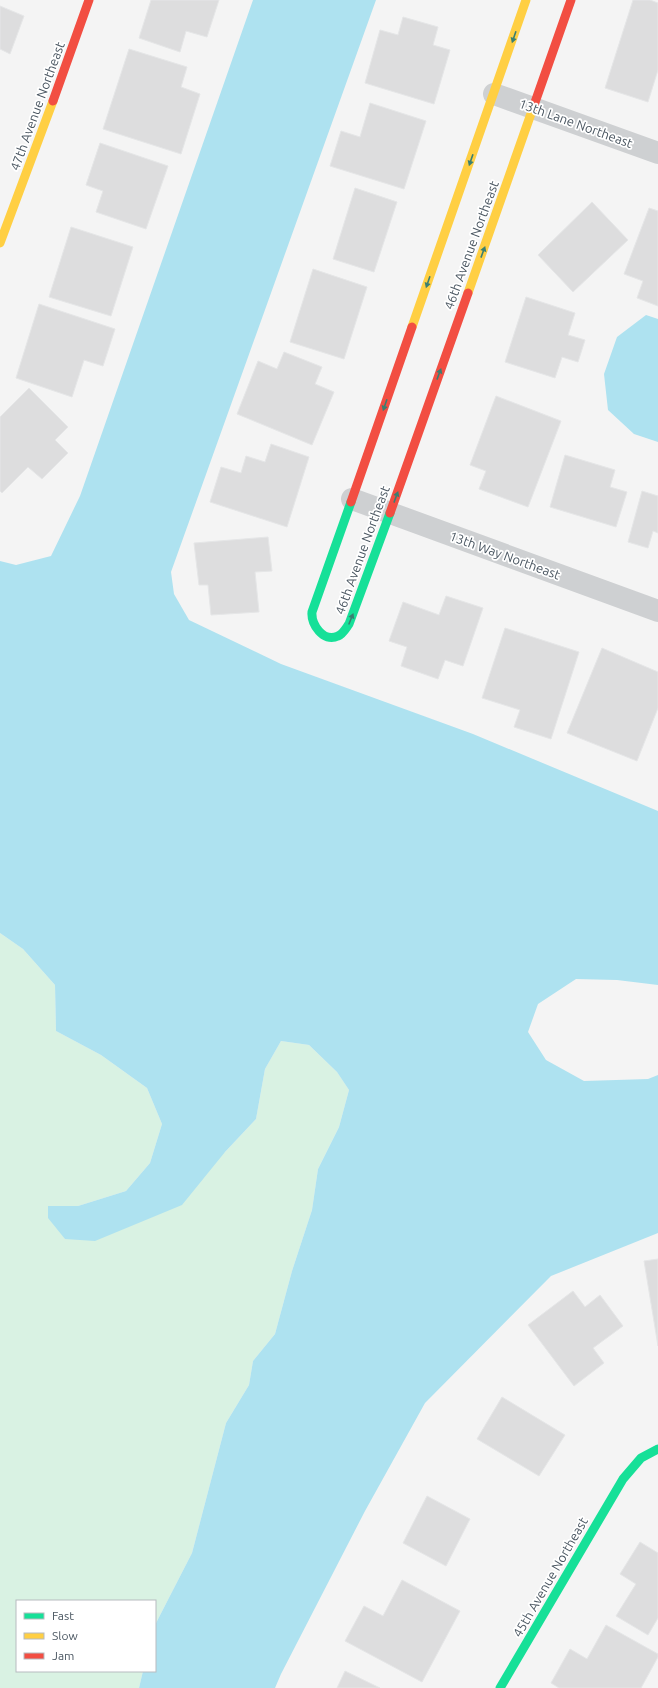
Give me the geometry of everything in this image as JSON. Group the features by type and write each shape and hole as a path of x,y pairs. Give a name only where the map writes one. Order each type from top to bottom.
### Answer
{"street":[{"name":"47th Avenue Northeast","path":"0,242 13,211 89,0"},
{"name":"46th Avenue Northeast","path":"526,0 313,607 311,618 315,628 331,637 338,636 349,624 390,513 571,0"},
{"name":"13th Lane Northeast","path":"494,94 658,153"},
{"name":"13th Way Northeast","path":"352,499 658,611"},
{"name":"45th Avenue Northeast","path":"500,1688 623,1479 641,1458 658,1449"}],"green space":[{"path":"0,933 23,949 55,985 56,1031 101,1055 147,1088 162,1124 150,1163 126,1191 78,1206 48,1206 65,1239 225,1152 256,1119 265,1069 281,1041 309,1045 337,1072 349,1090 339,1127 318,1169 312,1210 292,1271 275,1334 253,1361 249,1385 226,1423 192,1553 156,1623 156,1600 16,1600 16,1672 143,1672 139,1688 0,1688"}],"water":[{"path":"253,0 376,0 171,572 174,594 189,620 281,664 473,734 658,811 658,985 617,980 576,979 538,1004 528,1032 546,1060 584,1081 648,1079 658,1075 658,1233 551,1276 425,1403 365,1511 275,1688 139,1688 143,1672 156,1672 156,1623 192,1553 226,1423 249,1385 253,1361 275,1334 292,1271 312,1210 318,1169 339,1127 349,1090 337,1072 309,1045 281,1041 265,1069 256,1119 225,1152 182,1205 95,1241 65,1239 48,1218 48,1206 78,1206 126,1191 150,1163 162,1124 147,1088 101,1055 56,1031 55,985 23,949 0,933 0,561 16,565 51,556 80,496"},
{"path":"646,315 658,319 658,442 634,434 608,410 604,374 617,337"}],"building":[{"path":"151,0 219,0 207,37 186,31 180,52 139,38"},
{"path":"633,0 650,0 658,3 658,70 648,102 605,88"},
{"path":"0,6 24,16 10,54 0,49"},
{"path":"403,17 438,27 433,45 450,50 434,104 365,83 380,30 398,35"},
{"path":"129,49 187,67 181,87 200,94 181,154 103,129"},
{"path":"370,103 426,121 404,189 330,166 341,131 360,137"},
{"path":"100,143 168,166 146,229 96,212 103,191 86,185"},
{"path":"355,188 397,202 374,272 333,259"},
{"path":"592,202 628,240 573,292 538,255"},
{"path":"649,208 658,211 658,306 637,298 643,281 624,274"},
{"path":"71,227 133,247 111,316 49,297"},
{"path":"313,269 367,287 344,359 290,342"},
{"path":"526,297 575,313 568,335 585,340 578,362 562,357 555,378 505,362"},
{"path":"39,304 115,329 103,366 84,360 72,397 16,378"},
{"path":"284,352 322,367 315,384 334,392 312,445 237,414 258,361 277,369"},
{"path":"29,388 68,427 55,440 68,453 42,479 28,467 2,493 0,491 0,417"},
{"path":"496,396 561,421 528,507 479,489 486,471 470,465"},
{"path":"271,444 309,457 287,527 210,502 221,467 241,473 246,456 265,462"},
{"path":"565,455 615,470 610,487 627,492 616,527 550,507"},
{"path":"642,491 658,496 658,533 653,531 648,548 628,542"},
{"path":"268,537 272,571 255,572 259,612 211,615 208,585 199,585 194,543"},
{"path":"446,596 483,608 463,666 445,660 438,679 401,666 407,647 389,641 403,602 439,615"},
{"path":"505,628 579,652 551,739 514,727 520,710 482,698"},
{"path":"602,648 658,672 658,708 637,761 567,733"},
{"path":"658,1259 658,1346 644,1261"},
{"path":"573,1291 585,1307 600,1295 623,1326 593,1348 604,1363 574,1386 528,1325"},
{"path":"502,1397 565,1435 539,1476 477,1439"},
{"path":"427,1496 470,1519 446,1566 403,1543"},
{"path":"640,1542 658,1553 658,1618 648,1635 616,1616 636,1584 620,1574"},
{"path":"402,1580 460,1611 422,1682 345,1641 364,1606 383,1616"},
{"path":"606,1625 658,1654 658,1657 641,1688 559,1688 551,1683 570,1649 587,1659"},
{"path":"345,1671 380,1688 337,1688"}],"traffic: fast":[{"path":"351,502 312,612 312,617 316,627 323,635 327,637 340,635 349,624 390,513"},
{"path":"500,1688 623,1479 641,1458 658,1449"}],"traffic: slow":[{"path":"412,327 526,0"},
{"path":"0,243 53,101"},
{"path":"468,293 533,108"}],"traffic: jam":[{"path":"53,101 89,0"},
{"path":"533,108 571,0"},
{"path":"390,513 468,293"},
{"path":"351,502 412,327"}]}
